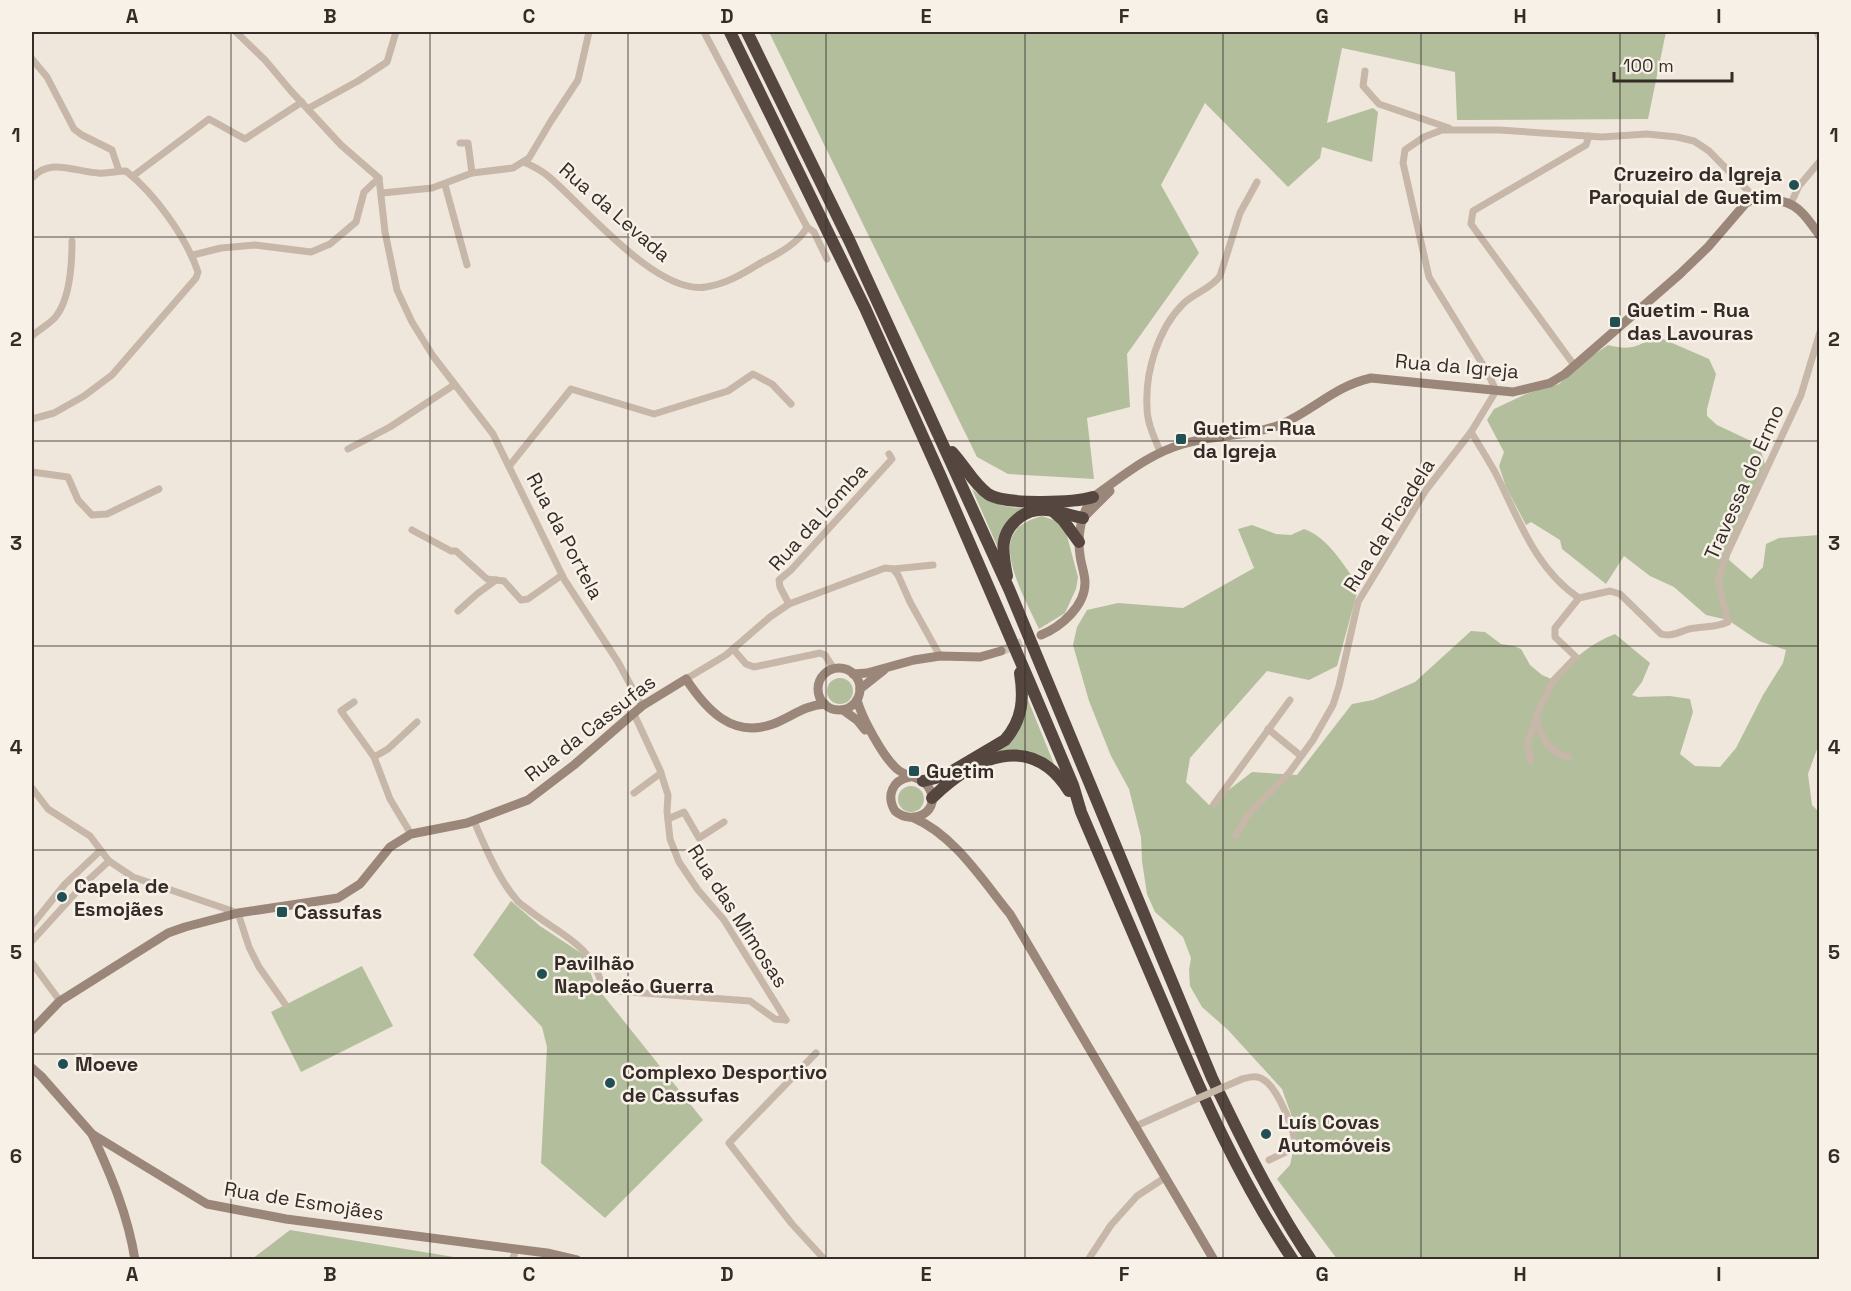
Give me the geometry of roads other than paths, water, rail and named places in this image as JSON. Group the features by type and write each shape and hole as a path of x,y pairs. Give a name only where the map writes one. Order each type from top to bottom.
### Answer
{"highway":[{"path":"730,32 865,308 1017,654 1073,785 1081,812"},
{"path":"747,32 850,242 1009,589 1212,1078 1285,1220 1311,1260"},
{"path":"942,439 974,481 990,495 1006,501 1053,506 1066,505 1083,518"},
{"path":"1009,589 1003,546 1008,527 1023,514 1034,510 1093,497"},
{"path":"1053,506 1079,542"},
{"path":"923,781 944,776 995,747 1012,732 1023,702 1017,654"},
{"path":"930,804 948,783 979,765 999,757 1023,755 1043,763 1062,779 1081,812 1202,1093 1272,1229 1293,1260"}],"main road":[{"name":"Rua da Igreja","path":"1093,497 1160,452 1186,443 1272,427 1290,420 1352,382 1371,378 1513,392 1550,383 1680,274 1708,247 1745,204 1755,198"},
{"path":"1755,198 1791,202 1820,236"},
{"name":"Rua da Igreja","path":"1083,518 1127,474"},
{"path":"1041,635 1051,631 1073,612 1085,586 1079,542 1080,528 1086,507 1093,497"},
{"path":"853,674 867,673 940,656 980,657 1001,651"},
{"path":"843,710 853,705 860,689 890,667"},
{"path":"806,707 818,689 824,674 834,669 848,670 853,674 860,689"},
{"path":"686,679 711,712 723,720 746,728 759,728 773,724 806,707 825,704"},
{"name":"Rua da Cassufas","path":"32,1030 60,1001 168,933 238,913 338,898 360,884 390,847 411,834 474,821 528,800 574,765 642,706 686,679"},
{"path":"818,689 825,704 830,708 843,710 861,724 890,770 894,785"},
{"path":"857,700 863,718 891,763 899,771 923,781 928,786 930,804 940,833"},
{"path":"910,777 899,780 894,785 891,791 891,805 900,816 914,818 940,833 1010,914 1214,1260"},
{"path":"914,818 930,804"},
{"name":"Rua de Esmojães","path":"32,1068 93,1134 207,1204 286,1219 547,1253 577,1260"},
{"path":"93,1134 125,1213 135,1260"}],"street":[{"path":"193,255 221,248 255,245 311,252 330,244 357,222 364,192 379,178 342,145 265,60 236,32"},
{"path":"309,108 387,62 396,32"},
{"path":"382,193 432,188 472,173 513,168 524,162 529,158 578,80 589,32"},
{"path":"704,32 807,227 814,232 827,259"},
{"path":"1817,32 1820,39"},
{"path":"32,59 47,77 74,129 112,150 119,171"},
{"path":"1365,71 1363,86 1378,104 1454,130"},
{"path":"133,176 209,118 245,139 302,102"},
{"path":"1496,391 1488,373 1429,277 1403,163 1405,150 1424,136 1442,130 1499,130 1589,136 1647,134 1694,141 1709,151 1755,198"},
{"path":"1574,365 1471,224 1473,211 1586,145 1589,136"},
{"path":"460,143 468,143 472,173"},
{"path":"1791,202 1799,186 1820,161"},
{"name":"Rua da Levada","path":"524,162 546,174 635,257 659,274 685,285 705,288 730,280 772,257 803,236 807,227"},
{"path":"32,178 46,168 59,166 98,173 126,171 158,202 193,255 198,272 196,278 112,375 84,396 54,412 32,419"},
{"name":"Rua da Portela","path":"379,178 385,232 397,290 418,330 454,385 494,434 562,575 618,662 642,706"},
{"path":"1160,452 1151,430 1147,408 1153,358 1164,330 1183,304 1199,291 1216,283 1240,213 1257,182"},
{"path":"445,185 467,265"},
{"path":"32,336 57,316 72,267 72,241"},
{"name":"Travessa do Ermo","path":"1579,598 1610,591 1620,594 1661,634 1668,636 1691,629 1717,627 1728,622 1718,581 1725,558 1802,395 1820,332"},
{"path":"510,465 572,389 654,414 728,391 753,374 772,384 791,404"},
{"path":"348,449 390,427 454,385"},
{"name":"Rua da Picadela","path":"1236,836 1247,816 1289,773 1333,705 1340,686 1358,602 1426,490 1471,432 1496,391"},
{"path":"1471,432 1521,526 1547,569 1565,589 1579,598 1555,628 1555,637 1576,657 1553,681 1536,716 1527,745 1531,760"},
{"name":"Rua da Lomba","path":"789,604 779,580 791,570 892,459 889,454"},
{"path":"32,472 68,477 78,500 92,515 107,514 159,489"},
{"path":"412,530 451,551 456,551 487,579 504,581 521,600 528,599 562,575"},
{"name":"Rua da Cassufas","path":"686,679 733,649 789,604 885,568 933,565"},
{"path":"893,568 940,656"},
{"path":"458,611 496,580"},
{"path":"733,649 746,664 754,667 820,653 825,655 834,669"},
{"path":"1214,804 1290,700"},
{"path":"354,702 341,711 374,757 390,799 411,834"},
{"name":"Rua das Mimosas","path":"474,821 489,856 516,899 586,951 600,975 603,990 750,1001 776,1019 786,1020 724,920 698,890 679,862 670,839 668,795 634,714"},
{"path":"1536,716 1540,734 1548,746 1562,756 1569,757"},
{"path":"374,757 388,749 417,722"},
{"path":"1268,729 1301,756"},
{"path":"634,793 661,774"},
{"path":"32,788 48,809 90,836 109,861 133,877 238,913 249,947 259,967 285,1004"},
{"name":"Rua das Mimosas","path":"668,819 684,812 699,838 724,822"},
{"path":"32,926 54,895 100,851"},
{"path":"32,941 83,885 109,861"},
{"path":"74,876 83,885"},
{"path":"32,963 60,1001"},
{"path":"816,1053 729,1143 792,1224 825,1260"},
{"path":"1136,1126 1242,1079 1252,1076 1264,1079 1275,1093 1294,1132 1296,1142 1294,1148 1269,1160"},
{"path":"1088,1260 1112,1225 1137,1196 1166,1177"},
{"path":"512,1260 516,1250"}],"tunnel":[{"path":"1001,651 1035,637"}],"place":[{"name":"Cruzeiro da Igreja Paroquial de Guetim","path":"1794,185"},
{"name":"Guetim - Rua das Lavouras","path":"1615,322"},
{"name":"Guetim - Rua da Igreja","path":"1181,439"},
{"name":"Guetim","path":"914,771"},
{"name":"Capela de Esmojães","path":"62,897"},
{"name":"Cassufas","path":"282,912"},
{"name":"Pavilhão Napoleão Guerra","path":"542,974"},
{"name":"Moeve","path":"63,1064"},
{"name":"Complexo Desportivo de Cassufas","path":"610,1083"},
{"name":"Luís Covas Automóveis","path":"1266,1134"}]}
